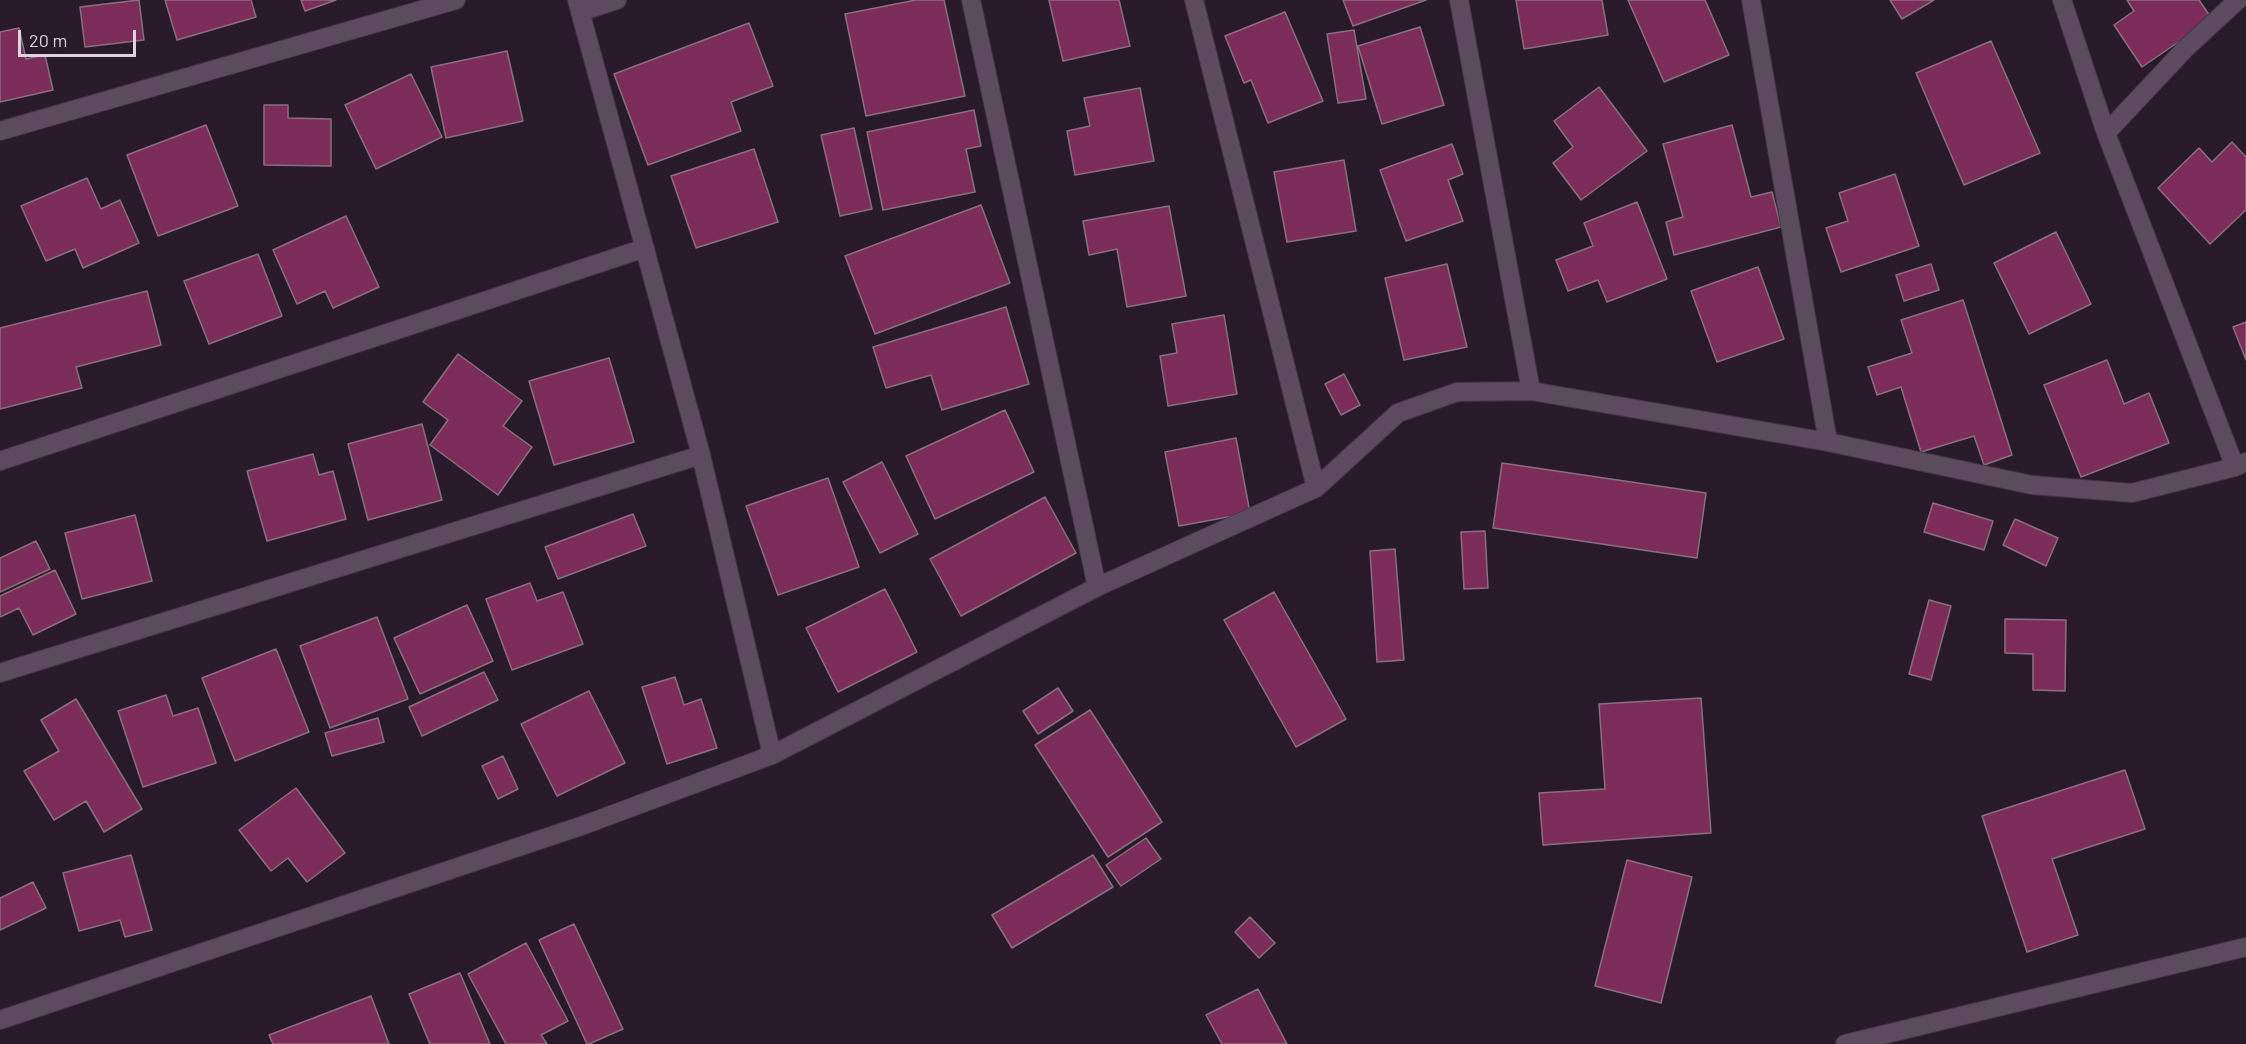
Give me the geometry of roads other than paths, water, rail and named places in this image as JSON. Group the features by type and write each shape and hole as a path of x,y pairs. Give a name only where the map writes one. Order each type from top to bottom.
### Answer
{"street":[{"path":"0,131 456,0"},
{"path":"617,0 579,6 701,455 772,755"},
{"path":"971,0 1097,587"},
{"path":"1194,0 1316,488"},
{"path":"1460,0 1531,391"},
{"path":"1751,0 1828,442"},
{"path":"0,1020 584,825 772,755 1097,587 1316,488 1398,413 1457,392 1531,391 1828,442 2032,485 2132,493 2241,465 2106,133 2062,0"},
{"path":"2106,133 2185,49 2238,0"},
{"path":"0,461 645,248"},
{"path":"0,673 701,455"},
{"path":"1845,1044 2246,947"}]}
